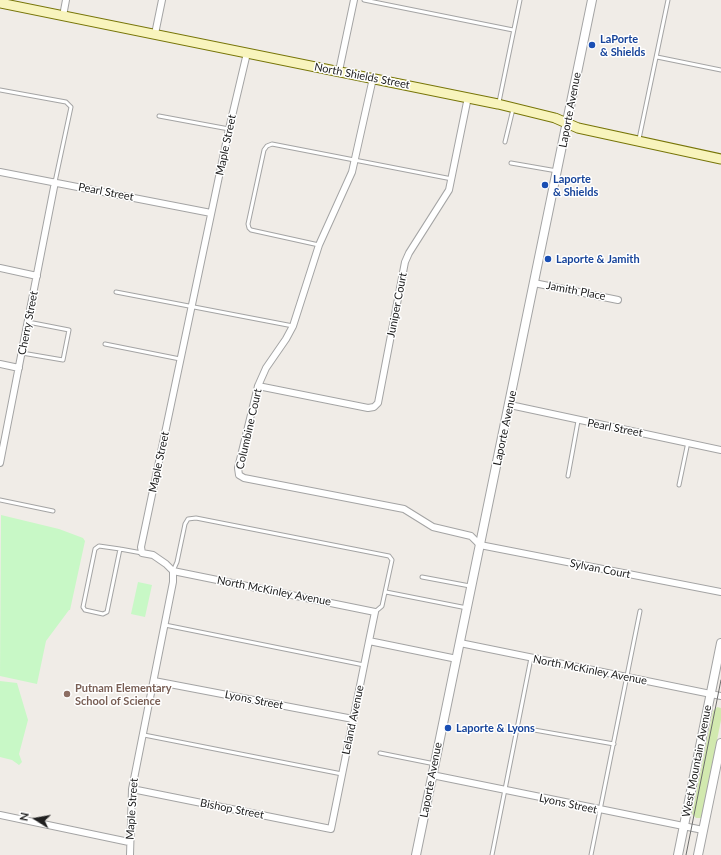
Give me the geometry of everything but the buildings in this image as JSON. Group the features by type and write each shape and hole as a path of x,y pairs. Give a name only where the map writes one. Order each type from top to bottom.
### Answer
{"main road":[{"name":"North Shields Street","path":"0,3 468,97 548,116 578,128 721,159"}],"street":[{"path":"63,16 66,0"},
{"path":"155,34 162,0"},
{"path":"339,71 354,0"},
{"name":"Laporte Avenue","path":"416,855 510,405 592,0"},
{"name":"Maple Street","path":"142,553 141,547 180,359 229,129 247,53"},
{"name":"Columbine Court","path":"373,78 356,159 347,186 319,245 293,326 266,368 258,386 238,468 239,475 244,478 404,508 432,527 471,536 480,545"},
{"name":"Juniper Court","path":"258,386 368,408 374,407 378,403 405,262 409,253 449,190 468,97"},
{"name":"Pearl Street","path":"0,172 211,213"},
{"name":"Cherry Street","path":"0,462 55,182"},
{"path":"0,268 37,276"},
{"name":"Jamith Place","path":"534,283 618,300"},
{"path":"0,364 19,368"},
{"name":"Pearl Street","path":"510,405 578,421 688,442 721,450"},
{"name":"Sylvan Court","path":"480,545 721,592"},
{"path":"142,553 153,556 166,564 173,571"},
{"name":"Maple Street","path":"130,855 129,842 132,789 174,582 173,571"},
{"name":"North McKinley Avenue","path":"173,571 375,612"},
{"name":"Leland Avenue","path":"331,829 375,612"},
{"path":"370,641 457,659"},
{"name":"North McKinley Avenue","path":"460,643 721,696"},
{"name":"West Mountain Avenue","path":"678,855 721,643"},
{"name":"Lyons Street","path":"154,681 354,720"},
{"name":"West Mountain Avenue","path":"698,855 721,743"},
{"name":"Lyons Street","path":"432,775 703,830"},
{"name":"Bishop Street","path":"132,789 331,829"},
{"path":"0,815 129,842"}],"lane":[{"path":"364,0 513,30"},
{"path":"498,104 520,0"},
{"path":"639,142 668,0"},
{"path":"657,57 721,70"},
{"path":"0,90 66,102 71,106 55,182"},
{"path":"505,142 513,107"},
{"path":"159,116 229,129"},
{"path":"319,245 251,230 249,228 248,224 266,146 272,144 356,159 452,179"},
{"path":"512,163 557,172"},
{"path":"116,292 293,326"},
{"path":"22,353 64,360 69,330 28,322"},
{"path":"105,344 180,359"},
{"path":"568,476 578,421"},
{"path":"679,485 688,442"},
{"path":"0,500 53,511"},
{"path":"173,571 177,562 184,524 188,518 196,518 389,556 392,560 386,592 382,606 375,612"},
{"path":"120,549 107,612 103,614 85,610 83,607 95,548 99,546 120,549 142,553"},
{"path":"422,577 472,587"},
{"path":"386,592 467,608"},
{"path":"591,855 640,611"},
{"path":"165,625 364,665"},
{"path":"492,855 531,658"},
{"path":"517,727 614,744"},
{"path":"143,734 342,774"},
{"path":"380,753 435,764"}],"green space":[{"path":"1,515 59,529 83,538 85,541 70,610 46,641 37,684 0,676"},
{"path":"138,582 152,585 145,617 131,614"},
{"path":"0,681 17,683 28,720 19,754 22,762 19,765 12,760 0,757"},
{"path":"717,707 721,708 721,720 702,816 701,818 696,818 692,814 713,711"}],"tram line":[{"path":"686,855 721,680"}],"place":[{"name":"LaPorte & Shields","path":"592,45"},
{"name":"Laporte & Shields","path":"545,185"},
{"name":"Laporte & Jamith","path":"548,259"},
{"name":"Putnam Elementary School of Science","path":"67,694"},
{"name":"Laporte & Lyons","path":"448,728"}]}
